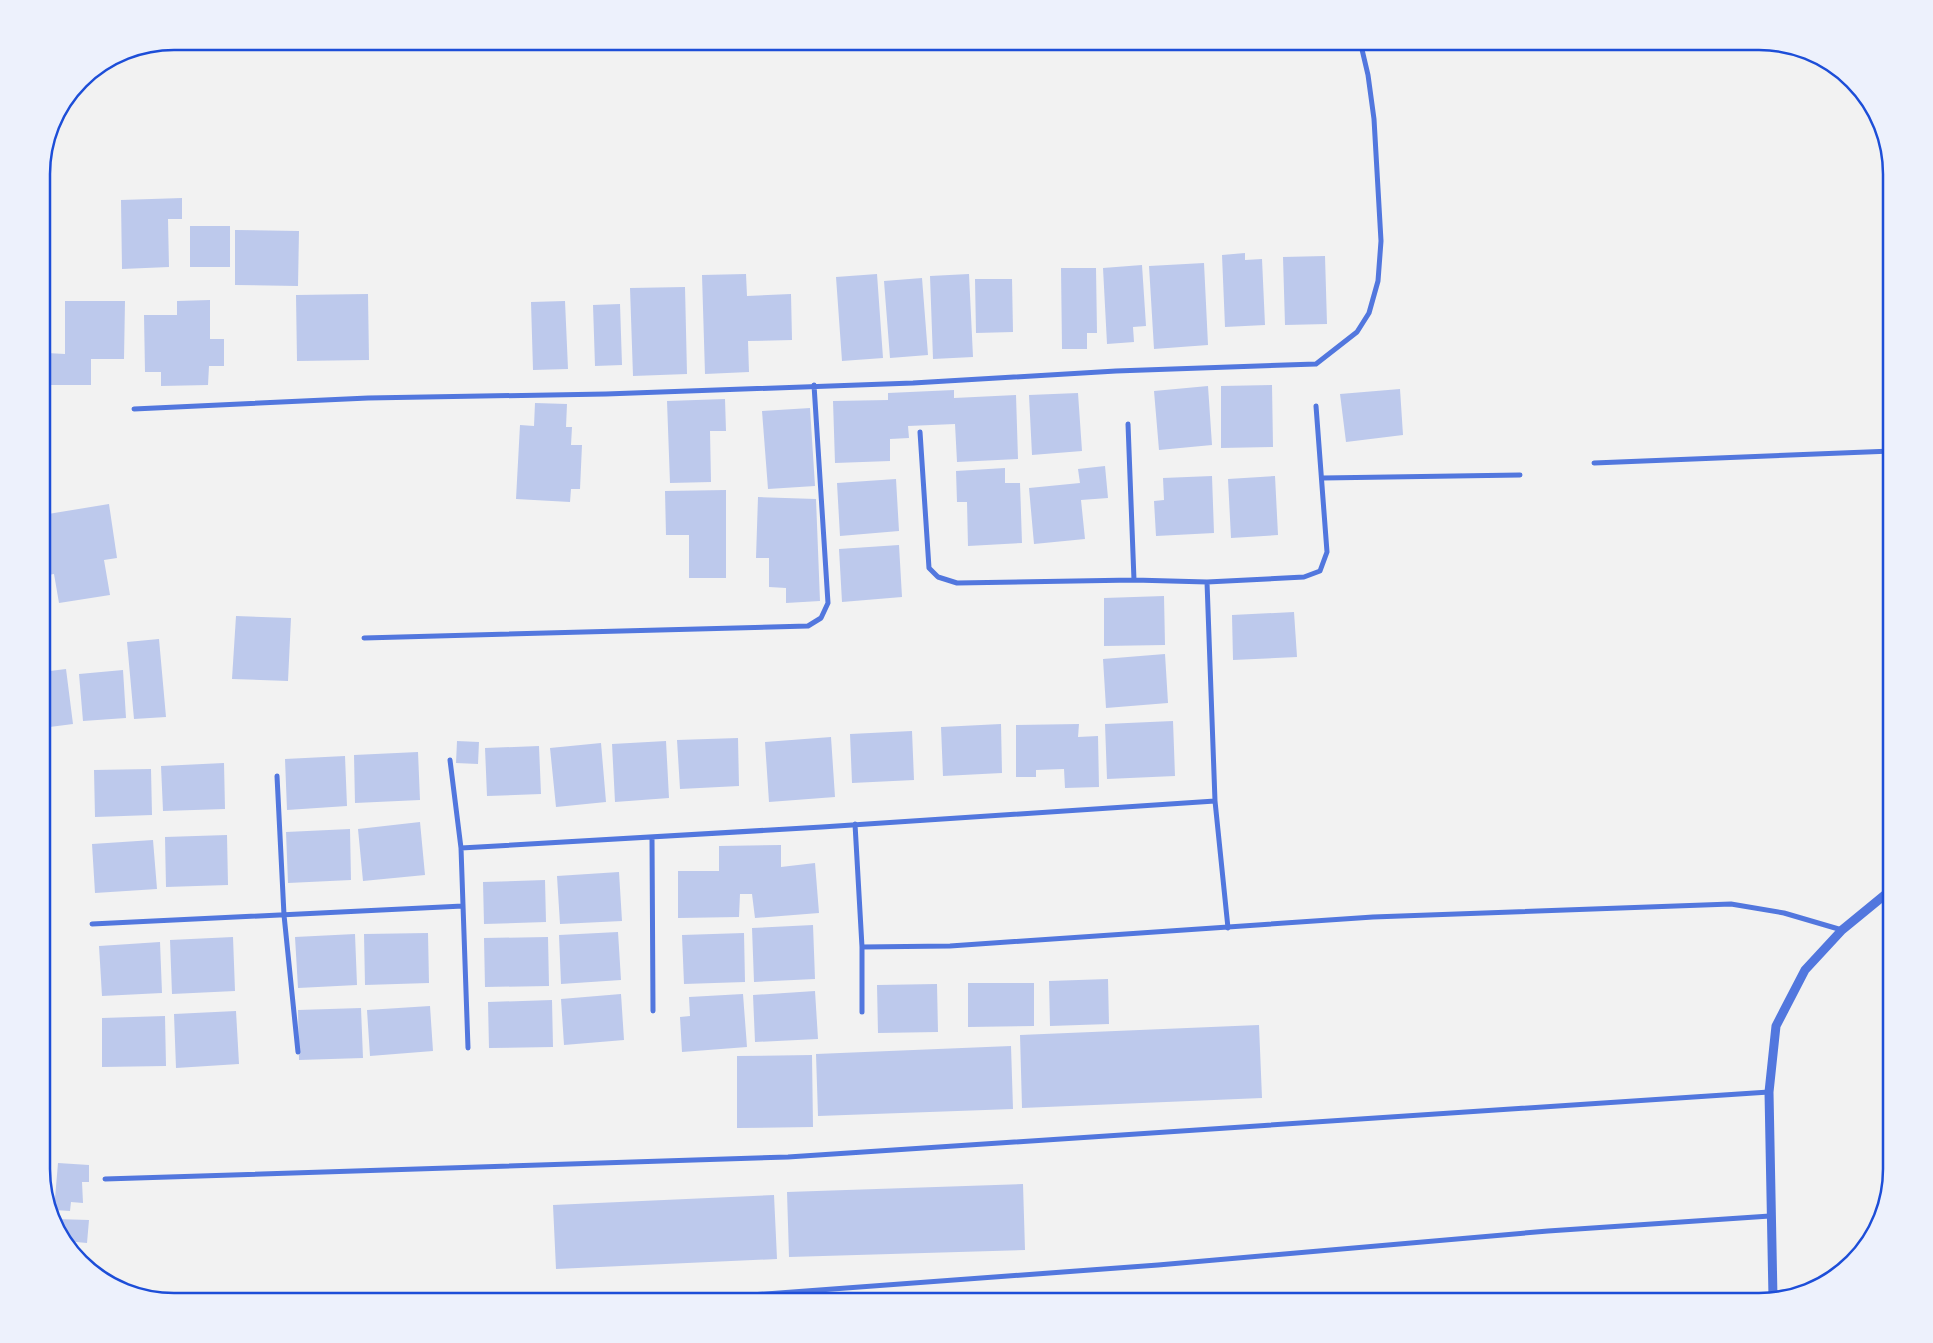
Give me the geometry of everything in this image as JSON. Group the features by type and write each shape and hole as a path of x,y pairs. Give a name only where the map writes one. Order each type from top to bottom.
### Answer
{"street":[{"path":"134,409 368,398 606,394 814,385 913,383 1116,370 1316,364 1357,332 1369,313 1378,281 1381,241 1374,119 1362,50"},
{"path":"364,638 808,626 820,618 828,603 814,385"},
{"path":"920,432 929,568 938,577 957,583 1134,580 1207,582 1304,577 1320,571 1327,552 1323,478 1316,406"},
{"path":"1128,424 1134,580"},
{"path":"1594,463 1883,450"},
{"path":"1323,478 1520,475"},
{"path":"1207,582 1215,801 1228,928"},
{"path":"450,760 461,848 468,1048"},
{"path":"277,776 284,915 298,1052"},
{"path":"461,848 1215,801"},
{"path":"855,824 862,947 862,1012"},
{"path":"652,837 653,1011"},
{"path":"1773,1292 1769,1092 1776,1026 1805,970 1842,930 1883,896"},
{"path":"862,947 950,946 1373,917 1731,904 1784,913 1842,930"},
{"path":"92,924 463,906"},
{"path":"105,1179 788,1157 1769,1092"},
{"path":"777,1293 1168,1264 1548,1231 1770,1216"}],"building":[{"path":"182,198 182,219 168,219 169,267 122,269 121,200"},
{"path":"190,226 230,226 230,267 190,267"},
{"path":"235,230 299,231 298,286 235,285"},
{"path":"1245,253 1245,260 1262,259 1265,325 1225,327 1222,255"},
{"path":"1325,256 1327,324 1285,325 1283,257"},
{"path":"1204,263 1208,345 1154,349 1149,266"},
{"path":"1142,265 1146,326 1133,327 1134,342 1107,344 1103,268"},
{"path":"1061,268 1096,268 1097,333 1087,333 1087,349 1062,349"},
{"path":"746,274 747,296 791,294 792,340 748,341 749,372 705,374 702,275"},
{"path":"877,274 883,358 842,361 836,277"},
{"path":"969,274 973,357 933,359 930,276"},
{"path":"922,278 928,355 890,358 884,281"},
{"path":"975,279 1012,279 1013,332 976,333"},
{"path":"685,287 687,374 633,376 630,288"},
{"path":"368,294 369,360 297,361 296,295"},
{"path":"210,300 210,339 224,339 224,366 209,366 208,385 161,386 161,372 145,372 144,315 177,315 177,301"},
{"path":"65,301 125,301 124,359 91,359 91,385 50,385 50,353 65,354"},
{"path":"565,301 568,369 533,370 531,302"},
{"path":"620,304 622,365 595,366 593,305"},
{"path":"1272,385 1273,447 1221,448 1221,386"},
{"path":"1208,386 1212,445 1159,450 1154,391"},
{"path":"1400,389 1403,435 1346,442 1340,394"},
{"path":"954,390 954,398 1016,395 1018,459 957,462 955,424 908,426 909,438 890,439 890,461 835,463 833,401 888,400 888,393"},
{"path":"1078,393 1082,451 1032,455 1029,395"},
{"path":"725,399 726,431 710,431 711,482 670,483 667,401"},
{"path":"535,403 567,404 566,427 572,427 571,445 582,445 580,489 571,489 570,502 516,499 520,425 534,426"},
{"path":"810,408 815,486 768,489 762,411"},
{"path":"1105,466 1108,498 1081,500 1085,539 1034,544 1029,488 1080,483 1078,469"},
{"path":"1005,468 1005,483 1020,483 1022,543 968,546 967,502 957,502 956,471"},
{"path":"1212,476 1214,533 1156,536 1154,501 1164,500 1163,478"},
{"path":"1275,476 1278,535 1231,538 1228,479"},
{"path":"896,479 899,531 840,536 837,483"},
{"path":"726,490 726,578 689,578 689,535 666,535 665,491"},
{"path":"758,497 816,499 820,601 786,603 786,588 769,587 769,558 756,558"},
{"path":"109,504 117,558 104,560 110,595 59,603 54,574 50,575 50,514"},
{"path":"899,545 902,597 842,602 839,549"},
{"path":"1164,596 1165,645 1104,646 1104,598"},
{"path":"1294,612 1297,657 1233,660 1232,615"},
{"path":"236,616 291,618 288,681 232,679"},
{"path":"159,639 166,717 134,719 127,642"},
{"path":"1165,654 1168,703 1106,708 1103,659"},
{"path":"66,669 73,724 50,727 50,671"},
{"path":"123,670 126,718 83,721 79,674"},
{"path":"1173,721 1175,776 1107,779 1105,724"},
{"path":"1001,724 1002,773 943,776 941,727"},
{"path":"1079,724 1078,737 1098,736 1099,787 1065,788 1064,769 1036,770 1036,777 1016,777 1016,725"},
{"path":"912,731 914,780 852,783 850,734"},
{"path":"831,737 835,797 769,802 765,742"},
{"path":"738,738 739,786 680,789 677,740"},
{"path":"457,741 479,742 478,764 456,763"},
{"path":"666,741 669,798 615,802 612,744"},
{"path":"601,743 606,802 556,807 550,748"},
{"path":"539,746 541,794 487,796 485,748"},
{"path":"418,752 420,800 355,803 354,755"},
{"path":"345,756 347,806 287,810 285,759"},
{"path":"224,763 225,809 163,811 161,766"},
{"path":"151,769 152,815 95,817 94,770"},
{"path":"420,822 425,875 363,881 358,829"},
{"path":"350,829 351,880 288,883 286,832"},
{"path":"227,835 228,885 166,887 165,837"},
{"path":"153,840 157,889 95,893 92,844"},
{"path":"781,845 781,867 815,863 819,913 755,918 752,894 740,894 739,917 678,918 678,871 719,871 719,846"},
{"path":"619,872 622,921 560,924 557,876"},
{"path":"545,880 546,922 484,924 483,882"},
{"path":"813,925 815,979 754,982 752,928"},
{"path":"618,932 621,980 561,984 559,935"},
{"path":"428,933 429,983 365,985 364,934"},
{"path":"744,933 745,982 684,984 682,935"},
{"path":"355,934 357,985 298,988 295,937"},
{"path":"233,937 235,991 172,994 170,940"},
{"path":"548,937 549,986 485,987 484,938"},
{"path":"160,942 162,993 102,996 99,946"},
{"path":"1108,979 1109,1024 1050,1026 1049,981"},
{"path":"968,983 1034,983 1034,1026 968,1027"},
{"path":"937,984 938,1032 878,1033 877,985"},
{"path":"815,991 818,1039 755,1042 753,995"},
{"path":"621,994 624,1040 564,1045 561,999"},
{"path":"743,994 747,1047 682,1052 680,1017 690,1016 689,997"},
{"path":"552,1000 553,1047 489,1048 488,1002"},
{"path":"430,1006 433,1051 370,1056 367,1010"},
{"path":"361,1008 363,1058 299,1060 298,1010"},
{"path":"236,1011 239,1064 176,1068 174,1014"},
{"path":"165,1016 166,1066 102,1067 102,1018"},
{"path":"1259,1025 1262,1098 1022,1108 1020,1035"},
{"path":"1011,1046 1013,1109 818,1116 816,1054"},
{"path":"812,1055 813,1127 737,1128 737,1056"},
{"path":"58,1163 89,1165 89,1182 82,1182 83,1203 71,1202 70,1211 57,1210 55,1202"},
{"path":"1023,1184 1025,1250 789,1257 787,1192"},
{"path":"774,1195 777,1259 556,1269 553,1205"},
{"path":"61,1219 89,1220 87,1243 74,1242"}]}
